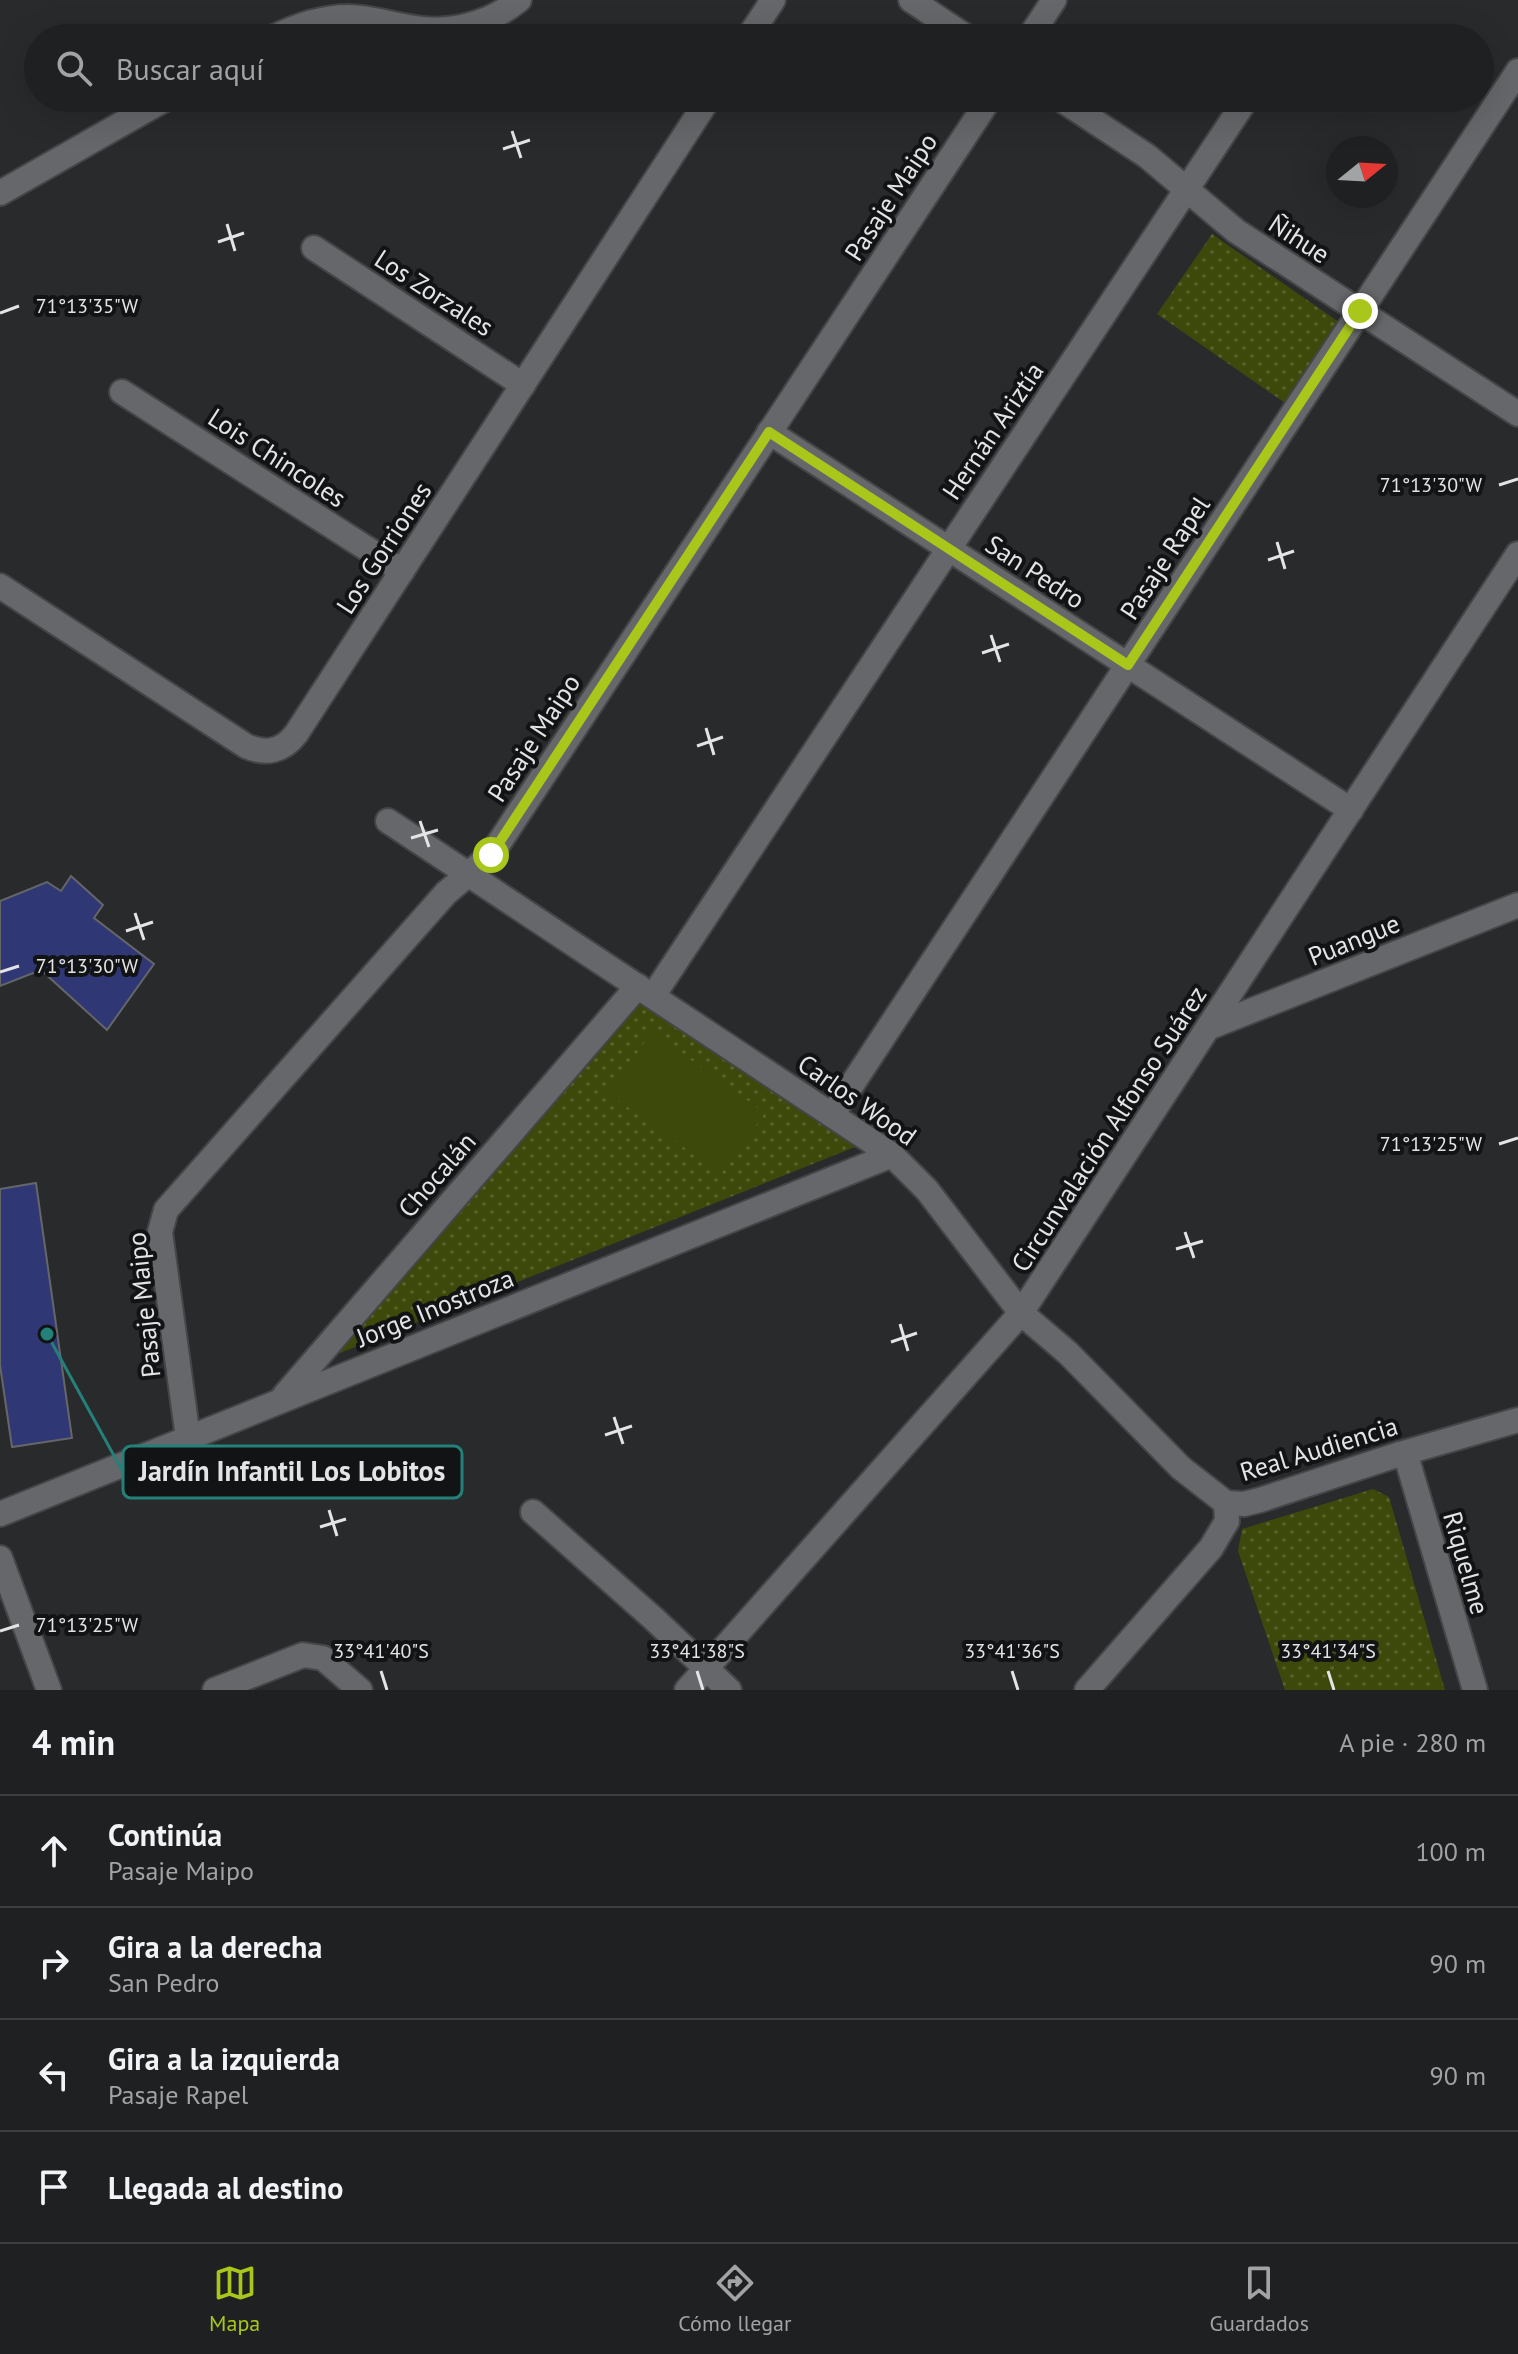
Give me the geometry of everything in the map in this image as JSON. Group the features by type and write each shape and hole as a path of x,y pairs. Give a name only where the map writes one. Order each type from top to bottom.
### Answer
{"street":[{"path":"471,24 499,14 519,0"},
{"path":"757,24 773,0"},
{"path":"911,0 947,24"},
{"path":"1038,24 1054,0"},
{"path":"302,24 348,17 394,24"},
{"name":"Pasaje Rapel","path":"1494,107 1518,71"},
{"path":"0,193 142,112"},
{"name":"Los Gorriones","path":"0,586 246,746 266,752 284,747 296,734 700,112"},
{"name":"Pasaje Maipo","path":"188,1438 160,1232 162,1217 446,893 491,855 981,112"},
{"name":"Ñihue","path":"1080,112 1147,156 1236,231 1518,414"},
{"name":"Hernán Ariztía","path":"645,991 948,549 1238,112"},
{"name":"Pasaje Rapel","path":"832,1115 1491,112"},
{"name":"Los Zorzales","path":"314,248 523,385"},
{"name":"Lois Chincoles","path":"122,392 402,571"},
{"name":"San Pedro","path":"769,432 1351,810"},
{"name":"Circunvalación Alfonso Suárez","path":"687,1690 1021,1313 1518,554"},
{"name":"Carlos Wood","path":"388,821 892,1155 927,1190 1021,1313 1068,1353 1181,1468 1226,1503"},
{"name":"Puangue","path":"1210,1027 1518,905"},
{"name":"Chocalán","path":"279,1401 645,991"},
{"name":"Jorge Inostroza","path":"0,1514 892,1155"},
{"name":"Real Audiencia","path":"1087,1690 1211,1548 1227,1521 1226,1503 1244,1504 1260,1500 1400,1454 1518,1420"},
{"name":"Riquelme","path":"1400,1454 1407,1459 1475,1690"},
{"path":"533,1512 729,1690"},
{"path":"0,1558 49,1690"},
{"path":"215,1690 303,1655 323,1658 360,1690"}],"green space":[{"path":"1212,234 1343,325 1288,405 1157,314"},
{"path":"639,1000 855,1147 320,1361"},
{"path":"652,1032 765,1113 721,1174 608,1093"},
{"path":"1373,1489 1389,1497 1445,1690 1285,1690 1238,1551 1242,1529"}],"building":[{"path":"71,876 103,905 94,918 154,964 107,1030 41,970 0,986 0,901 47,882 61,891"},
{"path":"36,1183 72,1438 12,1447 0,1365 0,1189"}],"place":[{"name":"Jardín Infantil Los Lobitos","path":"47,1334"}],"route":[{"path":"491,855 769,432 1128,665 1360,311"}]}
